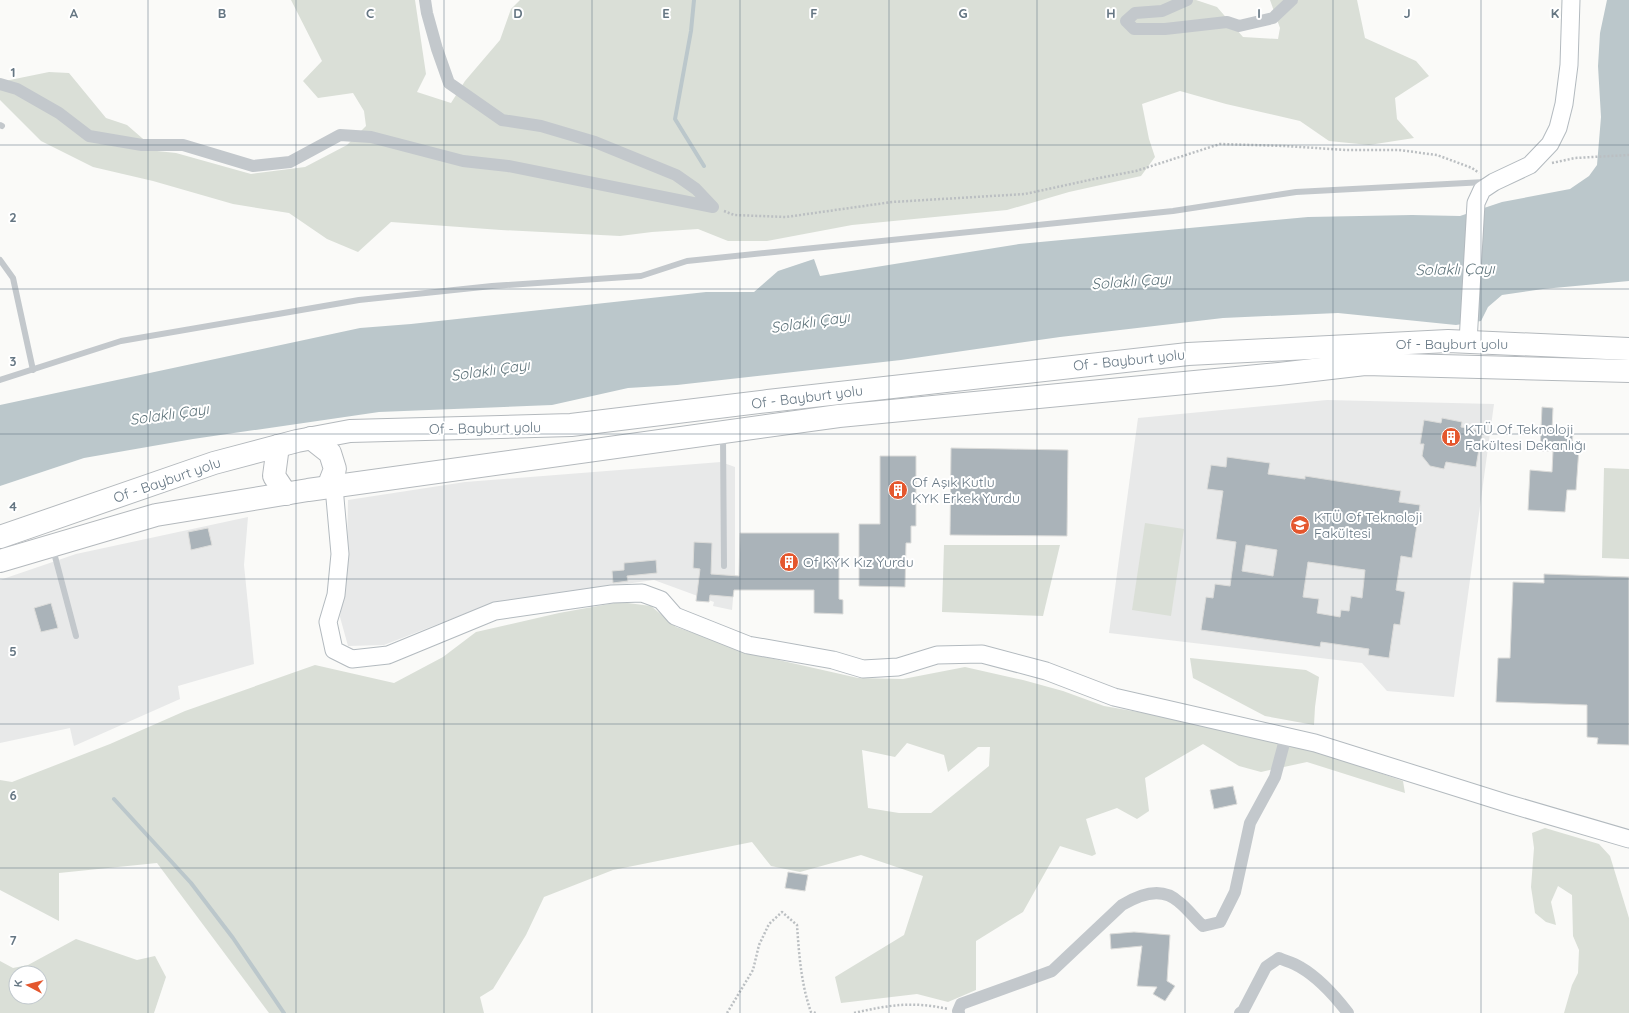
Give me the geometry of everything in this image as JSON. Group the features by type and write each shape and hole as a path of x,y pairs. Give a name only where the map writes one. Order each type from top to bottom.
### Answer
{"highway":[{"name":"Of - Bayburt yolu","path":"0,537 214,463 311,438 350,431 571,425 760,402 1188,354 1448,341 1468,336 1629,349"},
{"name":"Of - Bayburt yolu","path":"0,561 156,514 331,487 839,416 1279,374 1365,364 1629,371"},
{"path":"311,438 330,453 335,469 331,487"},
{"path":"278,446 274,476 286,494"}],"street":[{"path":"425,0 436,49 449,83 502,120 541,126 595,142 676,175 696,188 713,207"},
{"path":"1187,0 1162,11 1135,13 1126,21 1134,29 1142,30 1227,22 1239,26 1273,18 1292,0"},
{"path":"1468,336 1476,203 1482,190 1494,182 1530,165 1550,144 1558,128 1564,104 1570,65 1571,0"},
{"path":"0,84 17,89 59,113 89,136 142,145 183,145 253,166 290,162 340,135 370,137 463,161 508,166 713,207"},
{"path":"331,487 340,554 336,595 328,622 334,650 352,659 388,655 495,611 612,594 642,593 662,600 675,616 748,645 833,660 863,668 898,667 937,655 982,654 1046,671 1114,697 1315,743 1506,803 1629,839"},
{"path":"958,1012 961,1004 1052,971 1122,905 1134,898 1152,893 1167,893 1180,902 1203,926 1220,922 1235,892 1250,823 1275,777 1286,736"},
{"path":"1240,1013 1243,1011 1266,967 1279,958 1300,967 1317,980 1334,996 1348,1013"}],"lane":[{"path":"0,380 120,341 359,300 492,286 641,276 687,261 1173,211 1296,192 1494,182"},
{"path":"0,260 13,278 33,370"},
{"path":"723,432 724,566"},
{"path":"52,546 76,636"}],"path":[{"path":"713,207 734,215 786,216 892,202 1025,194 1136,171 1220,144 1346,150 1399,150 1437,155 1472,168 1494,182"},
{"path":"1530,165 1548,164 1575,158 1629,155"},
{"path":"727,1013 753,970 760,945 769,924 782,912 797,925 799,957 805,995 811,1012 816,1013"},
{"path":"854,1013 894,1004 916,1004 958,1012"}],"shaded area":[{"path":"291,0 415,0 426,74 417,92 451,103 465,81 500,40 511,9 520,0 1196,0 1217,7 1243,37 1278,39 1280,28 1270,0 1357,0 1365,38 1416,61 1429,76 1395,98 1397,119 1414,138 1369,145 1329,141 1300,121 1226,104 1180,91 1142,104 1149,139 1155,157 1141,176 1069,192 1007,210 852,225 767,241 728,241 698,229 620,236 501,230 391,222 358,252 327,239 289,213 233,204 153,181 93,167 41,141 0,100 0,82 49,72 69,73 106,118 127,125 157,151 176,153 251,174 305,167 347,145 366,126 364,111 353,93 318,98 303,81 322,61"},
{"name":"KTÜ Of Teknoloji Fakültesi","path":"1327,400 1494,404 1454,697 1387,691 1362,663 1109,633 1138,418"},
{"path":"721,462 735,467 735,576 732,610 713,606 714,602 654,580 495,602 384,645 348,646 340,617 347,551 348,500 465,482"},
{"path":"1604,468 1629,469 1629,559 1602,558"},
{"path":"248,517 244,565 254,664 178,686 180,699 74,746 70,728 0,743 0,580 76,554"},
{"path":"1145,523 1184,529 1171,616 1132,610"},
{"path":"944,545 1060,545 1043,616 942,612"},
{"path":"620,602 651,606 676,627 757,655 858,678 903,679 965,667 1063,691 1104,706 1167,717 1307,748 1403,781 1405,793 1307,762 1261,772 1239,766 1203,744 1145,778 1149,811 1137,819 1117,808 1086,819 1096,854 1092,856 1060,846 1023,912 976,941 976,990 948,1002 917,994 841,1003 835,977 904,935 923,876 861,855 800,872 771,866 752,842 613,870 544,897 526,935 493,989 480,997 484,1013 269,1013 157,863 59,873 59,921 0,890 0,780 12,782 110,744 185,711 315,665 394,683 443,657 476,632 559,613","holes":["907,743 944,755 948,772 978,747 990,747 989,766 931,813 899,813 868,808 862,750 895,757"]},
{"path":"1190,658 1306,670 1319,677 1314,725 1265,716 1193,678"},
{"path":"1545,828 1599,844 1610,856 1629,918 1629,1013 1564,1013 1572,985 1578,973 1579,950 1573,936 1572,895 1558,886 1551,902 1556,925 1546,922 1535,913 1531,887 1534,848 1532,833"},
{"path":"76,939 137,960 155,956 166,977 154,1013 0,1013 0,961 8,965 8,1005 48,1005 48,965 28,965"}],"water":[{"name":"Solaklı Çayı","path":"1607,0 1629,0 1629,281 1543,289 1502,295 1488,307 1481,321 1456,325 1338,313 1223,318 1060,337 901,360 677,385 628,388 552,405 379,412 193,439 84,458 0,486 0,405 360,328 411,324 706,292 754,292 778,271 814,259 820,276 1019,244 1308,217 1412,215 1460,216 1502,202 1570,189 1589,176 1597,165 1601,117 1598,66 1600,33"}],"building":[{"path":"1542,407 1553,408 1552,430 1573,431 1572,448 1579,448 1576,490 1567,490 1565,512 1528,510 1530,470 1552,472 1553,451 1540,451"},
{"name":"KTÜ Of Teknoloji Fakültesi Dekanlığı","path":"1442,418 1462,422 1461,427 1482,431 1476,467 1446,462 1444,469 1430,466 1422,456 1424,444 1420,444 1424,420 1441,423"},
{"path":"951,448 1068,450 1067,536 950,535"},
{"name":"Of Aşık Kutlu KYK Erkek Yurdu","path":"880,456 916,456 916,526 911,526 911,543 906,543 905,587 859,586 859,524 880,524"},
{"path":"1227,457 1270,463 1268,474 1305,479 1305,476 1401,491 1399,502 1420,505 1412,558 1401,556 1396,590 1405,592 1400,625 1394,624 1389,658 1368,655 1369,649 1321,642 1320,647 1201,630 1206,597 1213,598 1215,584 1230,586 1236,542 1216,539 1223,491 1207,489 1211,465 1226,467","holes":["1246,545 1277,550 1273,576 1242,571","1308,562 1365,570 1362,598 1351,596 1349,611 1341,610 1340,617 1317,613 1319,599 1303,597"]},
{"path":"208,528 212,545 191,550 188,532"},
{"name":"Of KYK Kız Yurdu","path":"740,533 839,533 839,599 843,600 843,614 814,613 814,590 734,590 733,597 710,595 709,602 696,601 700,569 693,568 694,542 712,543 711,574 739,576"},
{"path":"656,560 657,573 627,576 628,581 613,583 612,571 624,570 624,563"},
{"path":"1544,574 1629,577 1629,745 1597,744 1598,738 1587,737 1587,705 1496,702 1498,658 1510,658 1513,582 1544,583"},
{"path":"51,603 58,628 41,632 34,608"},
{"path":"1233,786 1237,804 1214,809 1210,790"},
{"path":"788,872 808,875 805,891 785,888"},
{"path":"1134,932 1170,935 1167,981 1175,986 1165,1001 1153,994 1157,987 1137,986 1142,946 1111,949 1110,934"}],"waterway":[{"path":"694,0 691,31 675,119 704,166"},
{"path":"114,799 191,883 233,938 284,1013"}],"place":[{"name":"KTÜ Of Teknoloji Fakültesi Dekanlığı","path":"1451,437"},
{"name":"Of Aşık Kutlu KYK Erkek Yurdu","path":"898,490"},
{"name":"KTÜ Of Teknoloji Fakültesi","path":"1300,525"},
{"name":"Of KYK Kız Yurdu","path":"789,562"}]}
